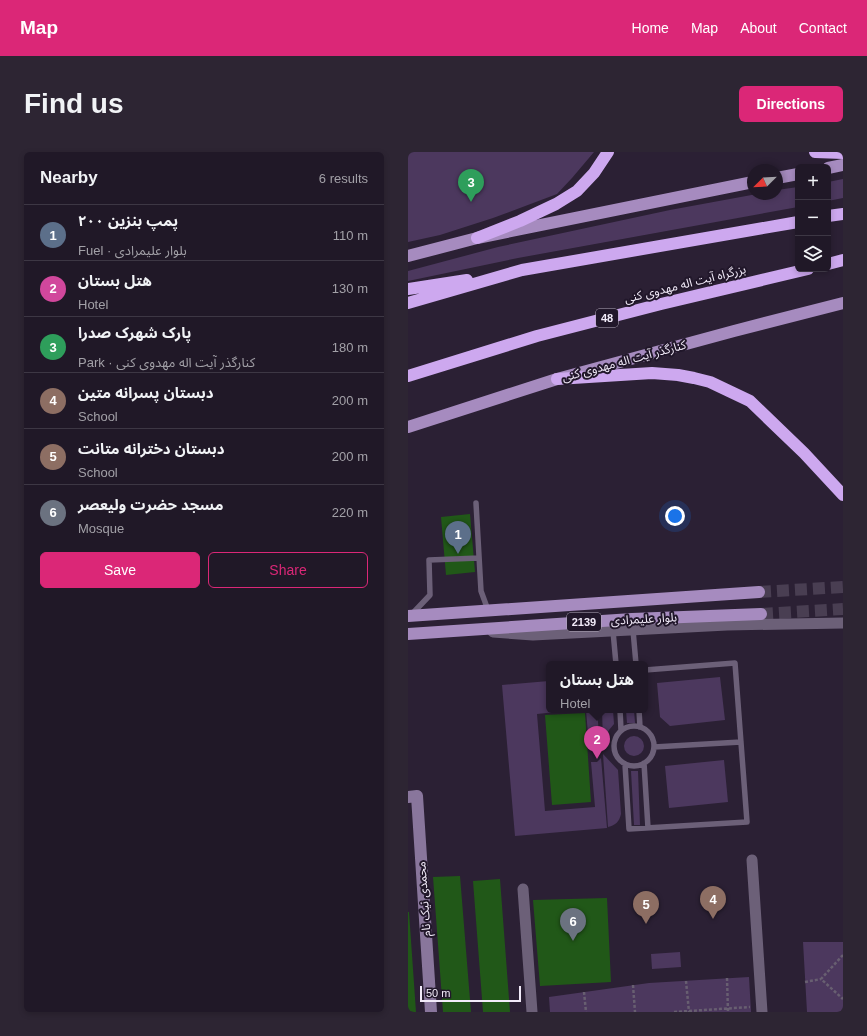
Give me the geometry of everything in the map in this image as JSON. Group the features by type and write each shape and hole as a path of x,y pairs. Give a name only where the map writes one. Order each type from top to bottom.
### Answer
{"highway":[{"path":"477,238 520,221 556,204 577,191 594,173 608,152"},
{"path":"815,152 843,153"},
{"path":"831,216 843,214"},
{"path":"408,290 795,223"},
{"path":"831,263 843,260"},
{"path":"408,304 522,270"},
{"name":"بزرگراه آیت اله مهدوی کنی","path":"408,376 537,336 795,272"},
{"path":"557,379 652,373 678,375 710,382 750,401 804,453 843,495"}],"main road":[{"path":"831,167 843,165"},
{"path":"783,177 795,175"},
{"path":"408,256 477,238 747,183"},
{"name":"کنارگذر آیت اله مهدوی کنی","path":"408,426 557,379 843,303"},
{"name":"بلوار علیمرادی","path":"409,616 759,592"},
{"name":"بلوار علیمرادی","path":"408,634 632,619 761,614"}],"street":[{"path":"475,629 533,635 727,625 843,623"},
{"name":"محمدی نیک نام","path":"408,797 417,796 431,1012"},
{"path":"752,860 762,1010"},
{"path":"523,890 532,1012"}],"lane":[{"path":"476,503 481,591 488,610"},
{"path":"409,616 430,595 429,560 479,558"},
{"path":"633,630 636,661"},
{"path":"612,631 616,661"},
{"path":"625,764 629,829 747,822 736,663 648,670"},
{"path":"620,713 621,730"},
{"path":"639,713 640,727"},
{"path":"627,727 640,727 651,735 654,747 649,759 644,763 631,766 625,764 616,754 614,742 621,730 627,727"},
{"path":"654,747 741,742"},
{"path":"644,763 648,828"}],"path":[{"path":"805,982 821,979 843,955"},
{"path":"727,978 728,1010"},
{"path":"821,979 843,999"},
{"path":"686,981 689,1012"},
{"path":"634,985 636,1012"},
{"path":"584,992 586,1012"},
{"path":"674,1012 762,1010"}],"shaded area":[{"path":"408,152 594,152 557,194 493,218 440,235 408,242"},
{"path":"843,179 843,198 831,200 831,181"},
{"path":"795,187 795,208 518,258 408,281 408,271 498,247 670,210 747,196 747,200 783,200 783,189"},
{"path":"720,677 725,720 670,726 660,717 657,683"},
{"path":"546,681 546,713 537,714 545,811 595,807 591,762 597,762 601,758 607,828 515,836 502,685"},
{"path":"586,713 597,713 600,746 589,746"},
{"path":"602,713 613,713 614,724 603,742"},
{"path":"626,713 634,713 635,723 627,723"},
{"path":"634,736 641,739 644,746 641,753 634,756 627,753 624,746 627,739"},
{"path":"603,754 618,770 621,814 617,823 608,827"},
{"path":"724,760 728,802 669,808 665,766"},
{"path":"631,771 638,771 640,825 634,825"},
{"path":"803,942 843,942 843,1012 807,1012"},
{"path":"680,952 681,967 652,969 651,954"},
{"path":"749,977 751,1012 550,1012 549,997 649,983"}],"building":[{"path":"470,514 475,572 446,575 441,517"},
{"path":"585,713 591,802 552,805 545,715"},
{"path":"460,876 471,1012 443,1012 433,877"},
{"path":"500,879 510,1012 483,1012 473,881"},
{"path":"607,898 611,982 540,986 533,900"},
{"path":"409,912 416,1012 408,1012"}],"tunnel":[{"path":"759,592 843,587"},
{"path":"761,614 843,609"}],"place":[{"name":"پارک شهرک صدرا","path":"471,202"},
{"name":"پمپ بنزین ۲۰۰","path":"458,554"},
{"name":"هتل بستان","path":"597,759"},
{"name":"دبستان پسرانه متین","path":"713,919"},
{"name":"دبستان دخترانه متانت","path":"646,924"},
{"name":"مسجد حضرت ولیعصر","path":"573,941"}]}
